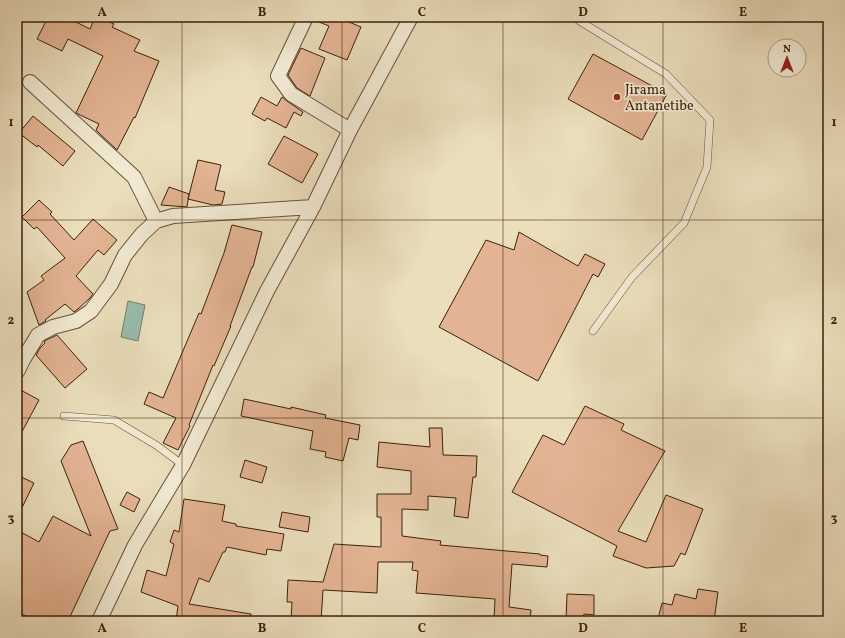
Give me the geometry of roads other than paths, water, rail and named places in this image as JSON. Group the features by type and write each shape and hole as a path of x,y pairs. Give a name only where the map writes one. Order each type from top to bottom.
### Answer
{"street":[{"path":"306,17 278,76 291,94 350,130"},
{"path":"99,621 135,545 183,465 267,291 313,207 350,130 410,17"},
{"path":"30,82 134,177 156,221"},
{"path":"17,372 38,335 53,327 76,320 91,311 111,284 125,255 142,234 156,221 173,216 313,207"}],"lane":[{"path":"577,17 578,20 666,74 710,120 707,167 684,223 632,277 593,331"},
{"path":"64,416 114,420 156,445 183,465"}],"place":[{"name":"Jirama Antanetibe","path":"617,97"}]}
